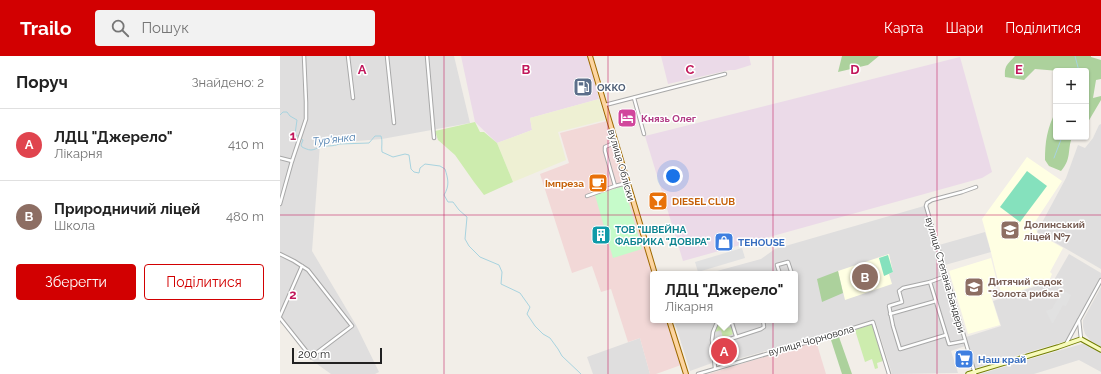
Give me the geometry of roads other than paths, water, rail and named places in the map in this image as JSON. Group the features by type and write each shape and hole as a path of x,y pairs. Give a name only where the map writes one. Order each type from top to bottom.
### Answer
{"main road":[{"name":"вулиця Обліски","path":"590,56 654,271"},
{"path":"670,323 686,374"},
{"path":"968,374 1066,345 1081,339 1101,350"}],"street":[{"path":"280,204 306,119 304,56"},
{"path":"348,56 353,98"},
{"path":"387,56 394,123"},
{"path":"427,56 434,138"},
{"path":"605,106 725,74"},
{"path":"634,98 644,134"},
{"path":"615,186 605,147 616,142"},
{"path":"280,158 292,161"},
{"path":"587,196 627,183"},
{"name":"вулиця Степана Бандери","path":"975,373 926,206 927,203 932,200 976,187"},
{"path":"280,254 294,261 302,266 308,270 352,326 311,357 280,317 302,266"},
{"path":"779,271 777,265 788,262 791,271"},
{"path":"946,276 930,282 903,288 899,291 902,302 889,306 900,349 946,335"},
{"path":"1066,345 1101,280"},
{"path":"930,282 949,344 966,341"},
{"path":"890,314 936,301"},
{"path":"1079,320 1081,339"},
{"name":"вулиця Чорновола","path":"698,374 873,322 889,374"},
{"path":"715,368 712,336 717,323"},
{"path":"732,323 736,336"},
{"path":"712,344 761,329 764,327 763,323"}],"waterway":[{"path":"1075,56 1078,68"},
{"name":"Тур'янка","path":"280,115 283,112 287,112 290,116 297,120 295,134 303,140 301,145 302,147 307,149 312,150 322,146 339,144 369,143 375,136 381,136 382,152 393,157 405,154 409,155 411,169 414,172 419,173 420,168 425,164 440,166 445,169 448,182 444,195 448,202 453,202 467,217 465,239 469,246 480,257 499,265 502,272 501,284 520,293 530,307 527,314 535,326 543,334 550,338 562,356 581,374"},
{"path":"1054,158 1061,140"}],"place":[{"name":"ОККО","path":"583,87"},
{"name":"Князь Олег","path":"627,118"},
{"name":"Імпреза","path":"598,183"},
{"name":"DIESEL CLUB","path":"658,201"},
{"name":"Долинський ліцей №7","path":"1010,230"},
{"name":"ТОВ \"ШВЕЙНА ФАБРИКА \"ДОВІРА\"","path":"601,235"},
{"name":"TEHOUSE","path":"724,242"},
{"name":"Природничий ліцей","path":"865,277"},
{"name":"Дитячий садок \"Золота рибка\"","path":"974,287"},
{"name":"ЛДЦ \"Джерело\"","path":"724,351"},
{"name":"Наш край","path":"964,359"}]}
